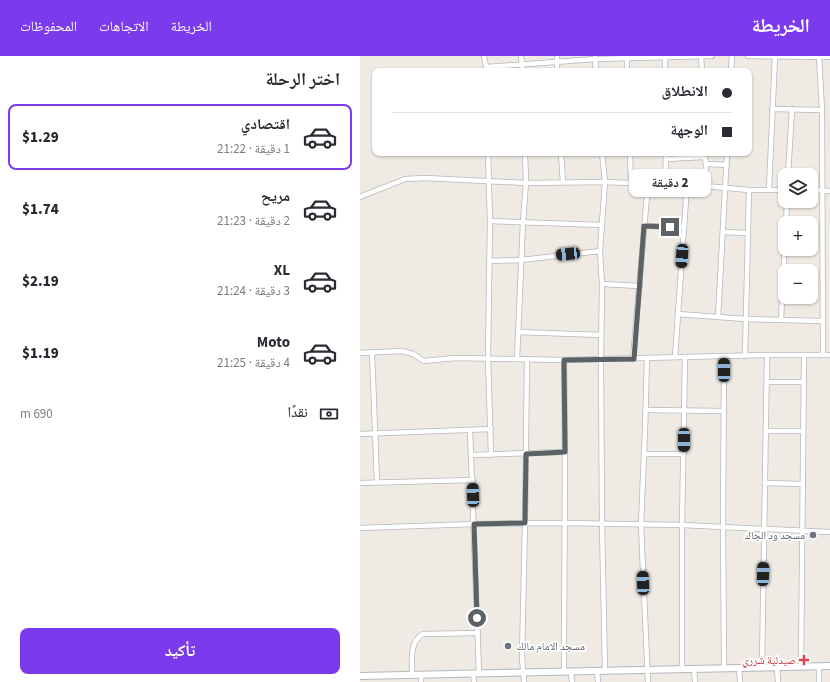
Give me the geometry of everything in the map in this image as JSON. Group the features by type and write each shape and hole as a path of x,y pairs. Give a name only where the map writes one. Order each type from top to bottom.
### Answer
{"street":[{"path":"484,56 487,68"},
{"path":"521,56 522,68"},
{"path":"701,56 702,68"},
{"path":"496,68 557,59 712,56"},
{"path":"731,68 732,56"},
{"path":"748,56 830,56"},
{"path":"819,56 822,110 823,355"},
{"path":"627,57 627,68"},
{"path":"665,57 665,68"},
{"path":"769,189 775,57"},
{"path":"595,58 596,68"},
{"path":"772,109 822,110"},
{"path":"788,168 792,109"},
{"path":"488,156 490,221 488,358 491,455"},
{"path":"517,359 526,183 525,156"},
{"path":"561,156 563,182"},
{"path":"602,156 604,182 600,251 602,284 600,360 605,671"},
{"path":"630,156 631,183"},
{"path":"665,184 666,159 694,156"},
{"path":"704,156 706,164 705,186"},
{"path":"718,317 727,156"},
{"path":"706,164 727,165"},
{"path":"360,197 405,179 426,178 489,182 604,182 687,185 749,190 778,190"},
{"path":"634,359 648,184"},
{"path":"675,358 687,185"},
{"path":"745,356 749,190"},
{"path":"818,190 830,191"},
{"path":"490,221 602,225"},
{"path":"644,226 684,228"},
{"path":"723,232 748,233"},
{"path":"489,261 521,260 600,251"},
{"path":"781,320 784,256"},
{"path":"602,284 640,286"},
{"path":"678,314 745,319 822,321"},
{"path":"518,332 601,335"},
{"path":"360,353 402,351 413,354 424,361 455,358 600,360 767,355 830,355"},
{"path":"372,352 377,482"},
{"path":"762,667 763,528 767,355"},
{"path":"801,666 804,355"},
{"path":"682,669 682,525 685,357"},
{"path":"724,357 724,669"},
{"path":"647,358 641,525 648,682"},
{"path":"524,682 522,656 527,359"},
{"path":"564,360 564,672"},
{"path":"767,382 803,382"},
{"path":"646,410 724,411"},
{"path":"360,434 491,429"},
{"path":"470,430 478,634 476,673 474,682"},
{"path":"766,431 803,431"},
{"path":"472,455 565,452"},
{"path":"644,454 684,454"},
{"path":"360,483 473,480"},
{"path":"765,483 803,484"},
{"path":"360,528 474,524 564,523 723,526 830,532"},
{"path":"412,675 413,648 414,641 417,637 423,634 478,634"},
{"path":"818,666 819,682"},
{"path":"360,676 372,679 421,674 830,666"},
{"path":"777,667 778,682"},
{"path":"739,668 740,682"},
{"path":"694,669 695,682"},
{"path":"597,671 598,682"},
{"path":"572,672 572,682"},
{"path":"421,674 421,682"}],"place":[{"name":"مسجد ود الجاك","path":"813,535"},
{"name":"مسجد الامام مالك","path":"508,646"},
{"name":"صيدلية شرري","path":"804,660"}],"route":[{"path":"477,618 474,524 525,523 526,454 565,452 564,360 634,359 644,226 670,227"}]}
